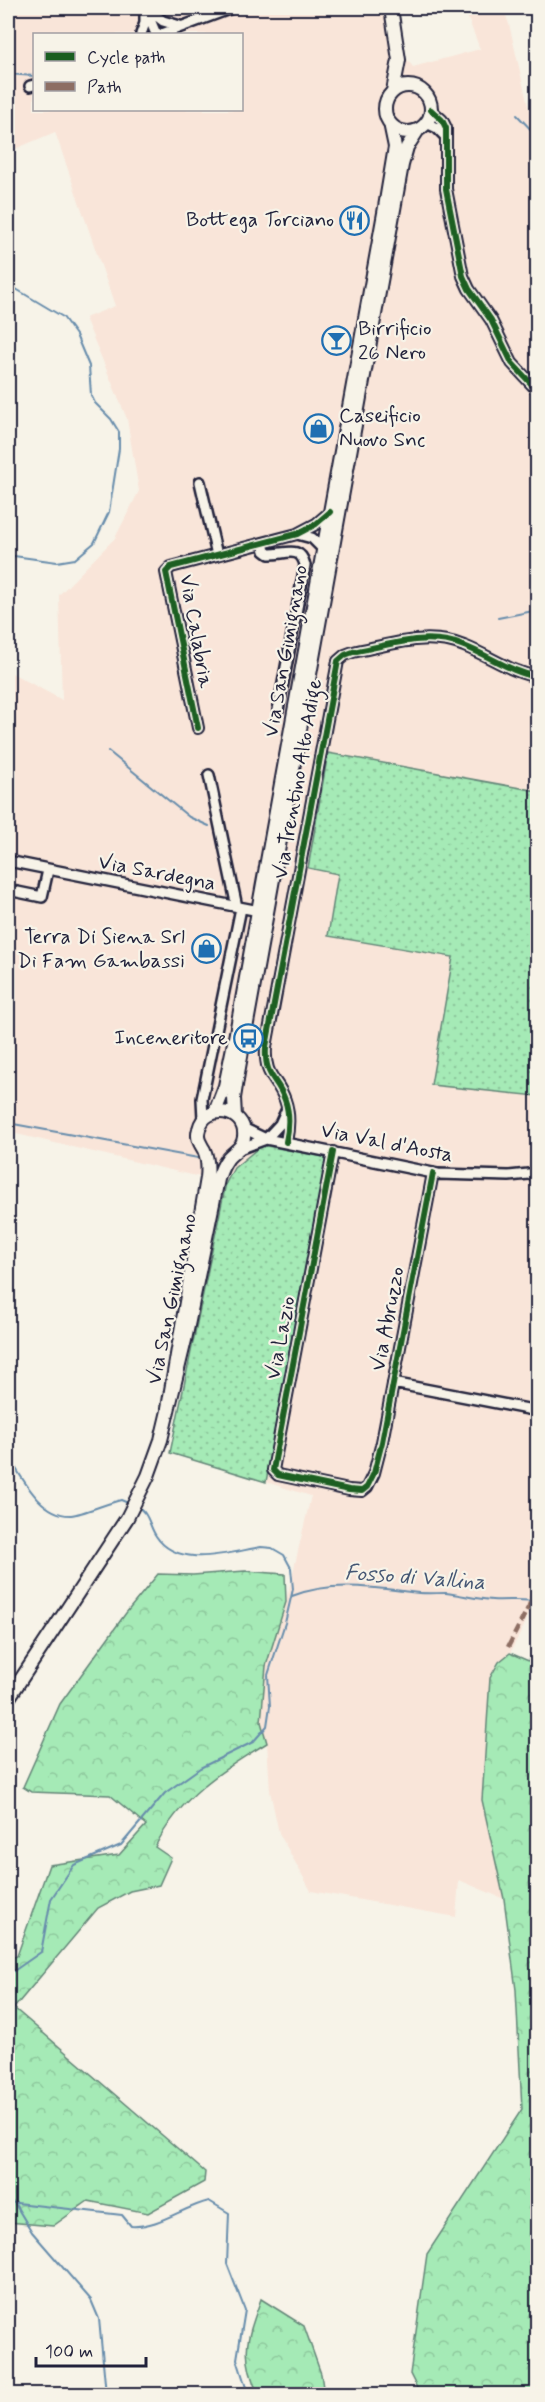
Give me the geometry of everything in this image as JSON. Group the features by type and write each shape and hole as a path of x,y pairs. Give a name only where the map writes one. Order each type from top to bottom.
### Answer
{"main road":[{"path":"391,8 399,52 406,71 417,88 427,96 431,110 422,126 403,132 390,123 385,113 385,105 393,91 398,72 399,52"},
{"path":"393,91 406,86 417,88"},
{"name":"Via San Gimignano","path":"214,1112 227,1079 324,550 395,147 390,123"},
{"name":"Via San Gimignano","path":"235,1116 236,1080 402,165 407,147 422,126"},
{"path":"203,1119 214,1112 222,1111 235,1116 243,1128"},
{"name":"Via San Gimignano","path":"168,1408 207,1178 207,1163 198,1135 203,1119"},
{"name":"Via San Gimignano","path":"168,1408 218,1179 244,1139 243,1128"},
{"path":"204,1150 219,1157 234,1152"},
{"path":"8,1699 126,1518 142,1489 158,1448 168,1408"}],"street":[{"path":"145,8 163,21 182,27"},
{"path":"141,33 145,23 145,8"},
{"path":"145,8 156,33"},
{"path":"165,33 232,8"},
{"path":"431,110 444,124 447,192 465,279 491,320 512,363 537,391"},
{"path":"422,126 437,128 445,136"},
{"path":"200,482 217,555"},
{"name":"Via Calabria","path":"198,728 165,575 171,567 297,534 316,524 330,512"},
{"path":"297,534 312,538 324,550"},
{"path":"263,543 265,551 269,554 290,551 299,554 305,566 278,710"},
{"name":"Via Trentino Alto Adige","path":"283,1142 287,1108 284,1098 268,1072 266,1047 332,683 339,659 353,652 412,640 432,639 463,645 506,668 537,677"},
{"path":"203,1119 202,1099 239,908 209,775"},
{"name":"Via Sardegna","path":"8,861 259,911"},
{"path":"8,890 42,897 48,870"},
{"path":"285,1125 303,1146"},
{"name":"Via Trentino Alto Adige","path":"266,1138 285,1125"},
{"name":"Via Val d'Aosta","path":"243,1128 266,1138 433,1173 502,1176 537,1173"},
{"path":"234,1152 254,1141 266,1138"},
{"name":"Via Lazio","path":"333,1152 273,1469 279,1475 361,1491 367,1487 375,1471"},
{"name":"Via Abruzzo","path":"375,1471 433,1173"},
{"path":"393,1383 537,1411"}],"shaded area":[{"path":"8,8 395,8 404,55 413,67 480,49 464,8 503,8 509,24 528,106 538,124 537,791 328,753 308,868 338,874 328,936 454,957 431,1085 537,1096 537,1592 525,1624 510,1653 499,1662 482,1800 504,1899 459,1880 456,1917 311,1891 279,1833 270,1791 267,1743 261,1722 266,1665 286,1602 311,1496 266,1482 326,1160 323,1157 262,1145 234,1168 226,1183 8,1132 8,671 62,700 59,595 115,538 139,491 127,419 85,318 115,306 55,132 8,152"}],"green space":[{"path":"328,753 537,791 537,1096 431,1085 453,957 328,936 338,874 308,868"},
{"path":"262,1145 324,1157 326,1161 266,1482 170,1453 226,1183 234,1168"},
{"path":"245,1571 285,1574 286,1602 266,1666 261,1722 267,1743 218,1775 176,1814 155,1847 171,1858 159,1885 130,1891 98,1908 14,2008 205,2172 204,2182 148,2213 88,2201 53,2226 8,2222 8,1959 17,1956 49,1865 119,1855 146,1825 110,1795 31,1792 23,1787 60,1704 126,1613 158,1574 193,1575"},
{"path":"510,1653 538,1665 537,2394 420,2394 410,2374 427,2254 522,2109 516,1990 504,1899 482,1800 490,1678 499,1662"},
{"path":"261,2299 304,2326 321,2374 324,2394 258,2394 247,2357 249,2336"}],"waterway":[{"path":"8,74 33,76"},
{"path":"517,115 538,137"},
{"path":"8,275 16,289 63,317 76,335 89,366 91,395 119,432 119,449 109,512 94,543 75,559 57,562 14,556 8,558"},
{"path":"498,618 538,610"},
{"path":"108,751 189,817 209,826"},
{"path":"8,1123 198,1158"},
{"path":"8,1456 33,1494 50,1509 60,1514 76,1514 121,1500 128,1503"},
{"path":"8,1975 41,1952 51,1899 74,1865 121,1845 165,1793 200,1768 253,1742 267,1726 270,1706 268,1675 285,1623 293,1589 291,1568 284,1555 272,1548 261,1547 220,1555 191,1556 177,1553 156,1536 146,1515 136,1506"},
{"name":"Fosso di Vallina","path":"292,1596 321,1588 351,1586 419,1593 446,1593 492,1600 538,1602"},
{"path":"8,2202 122,2215 131,2226 161,2221 209,2201 229,2213 227,2264 245,2310 237,2359 248,2394"},
{"path":"15,2204 32,2232 91,2300 99,2319 106,2394"}],"marked path":[{"path":"508,1647 529,1606 538,1577"}],"cycle path":[{"path":"431,110 442,120 446,128 446,189 463,276 469,289 491,320 512,363 538,391"},
{"path":"198,728 166,572 171,567 297,534 316,524 330,512"},
{"path":"286,1142 287,1105 269,1071 266,1047 338,661 353,652 380,646 423,639 437,640 464,646 509,668 538,677"},
{"path":"333,1152 273,1470 278,1475 349,1490 362,1491 367,1487 374,1473 382,1442 433,1173"}],"place":[{"name":"Bottega Torciano","path":"355,220"},
{"name":"Birrificio 26 Nero","path":"337,341"},
{"name":"Caseificio Nuovo Snc","path":"318,428"},
{"name":"Terra Di Siena Srl Di Fam Gambassi","path":"206,949"},
{"name":"Inceneritore","path":"249,1038"}]}
